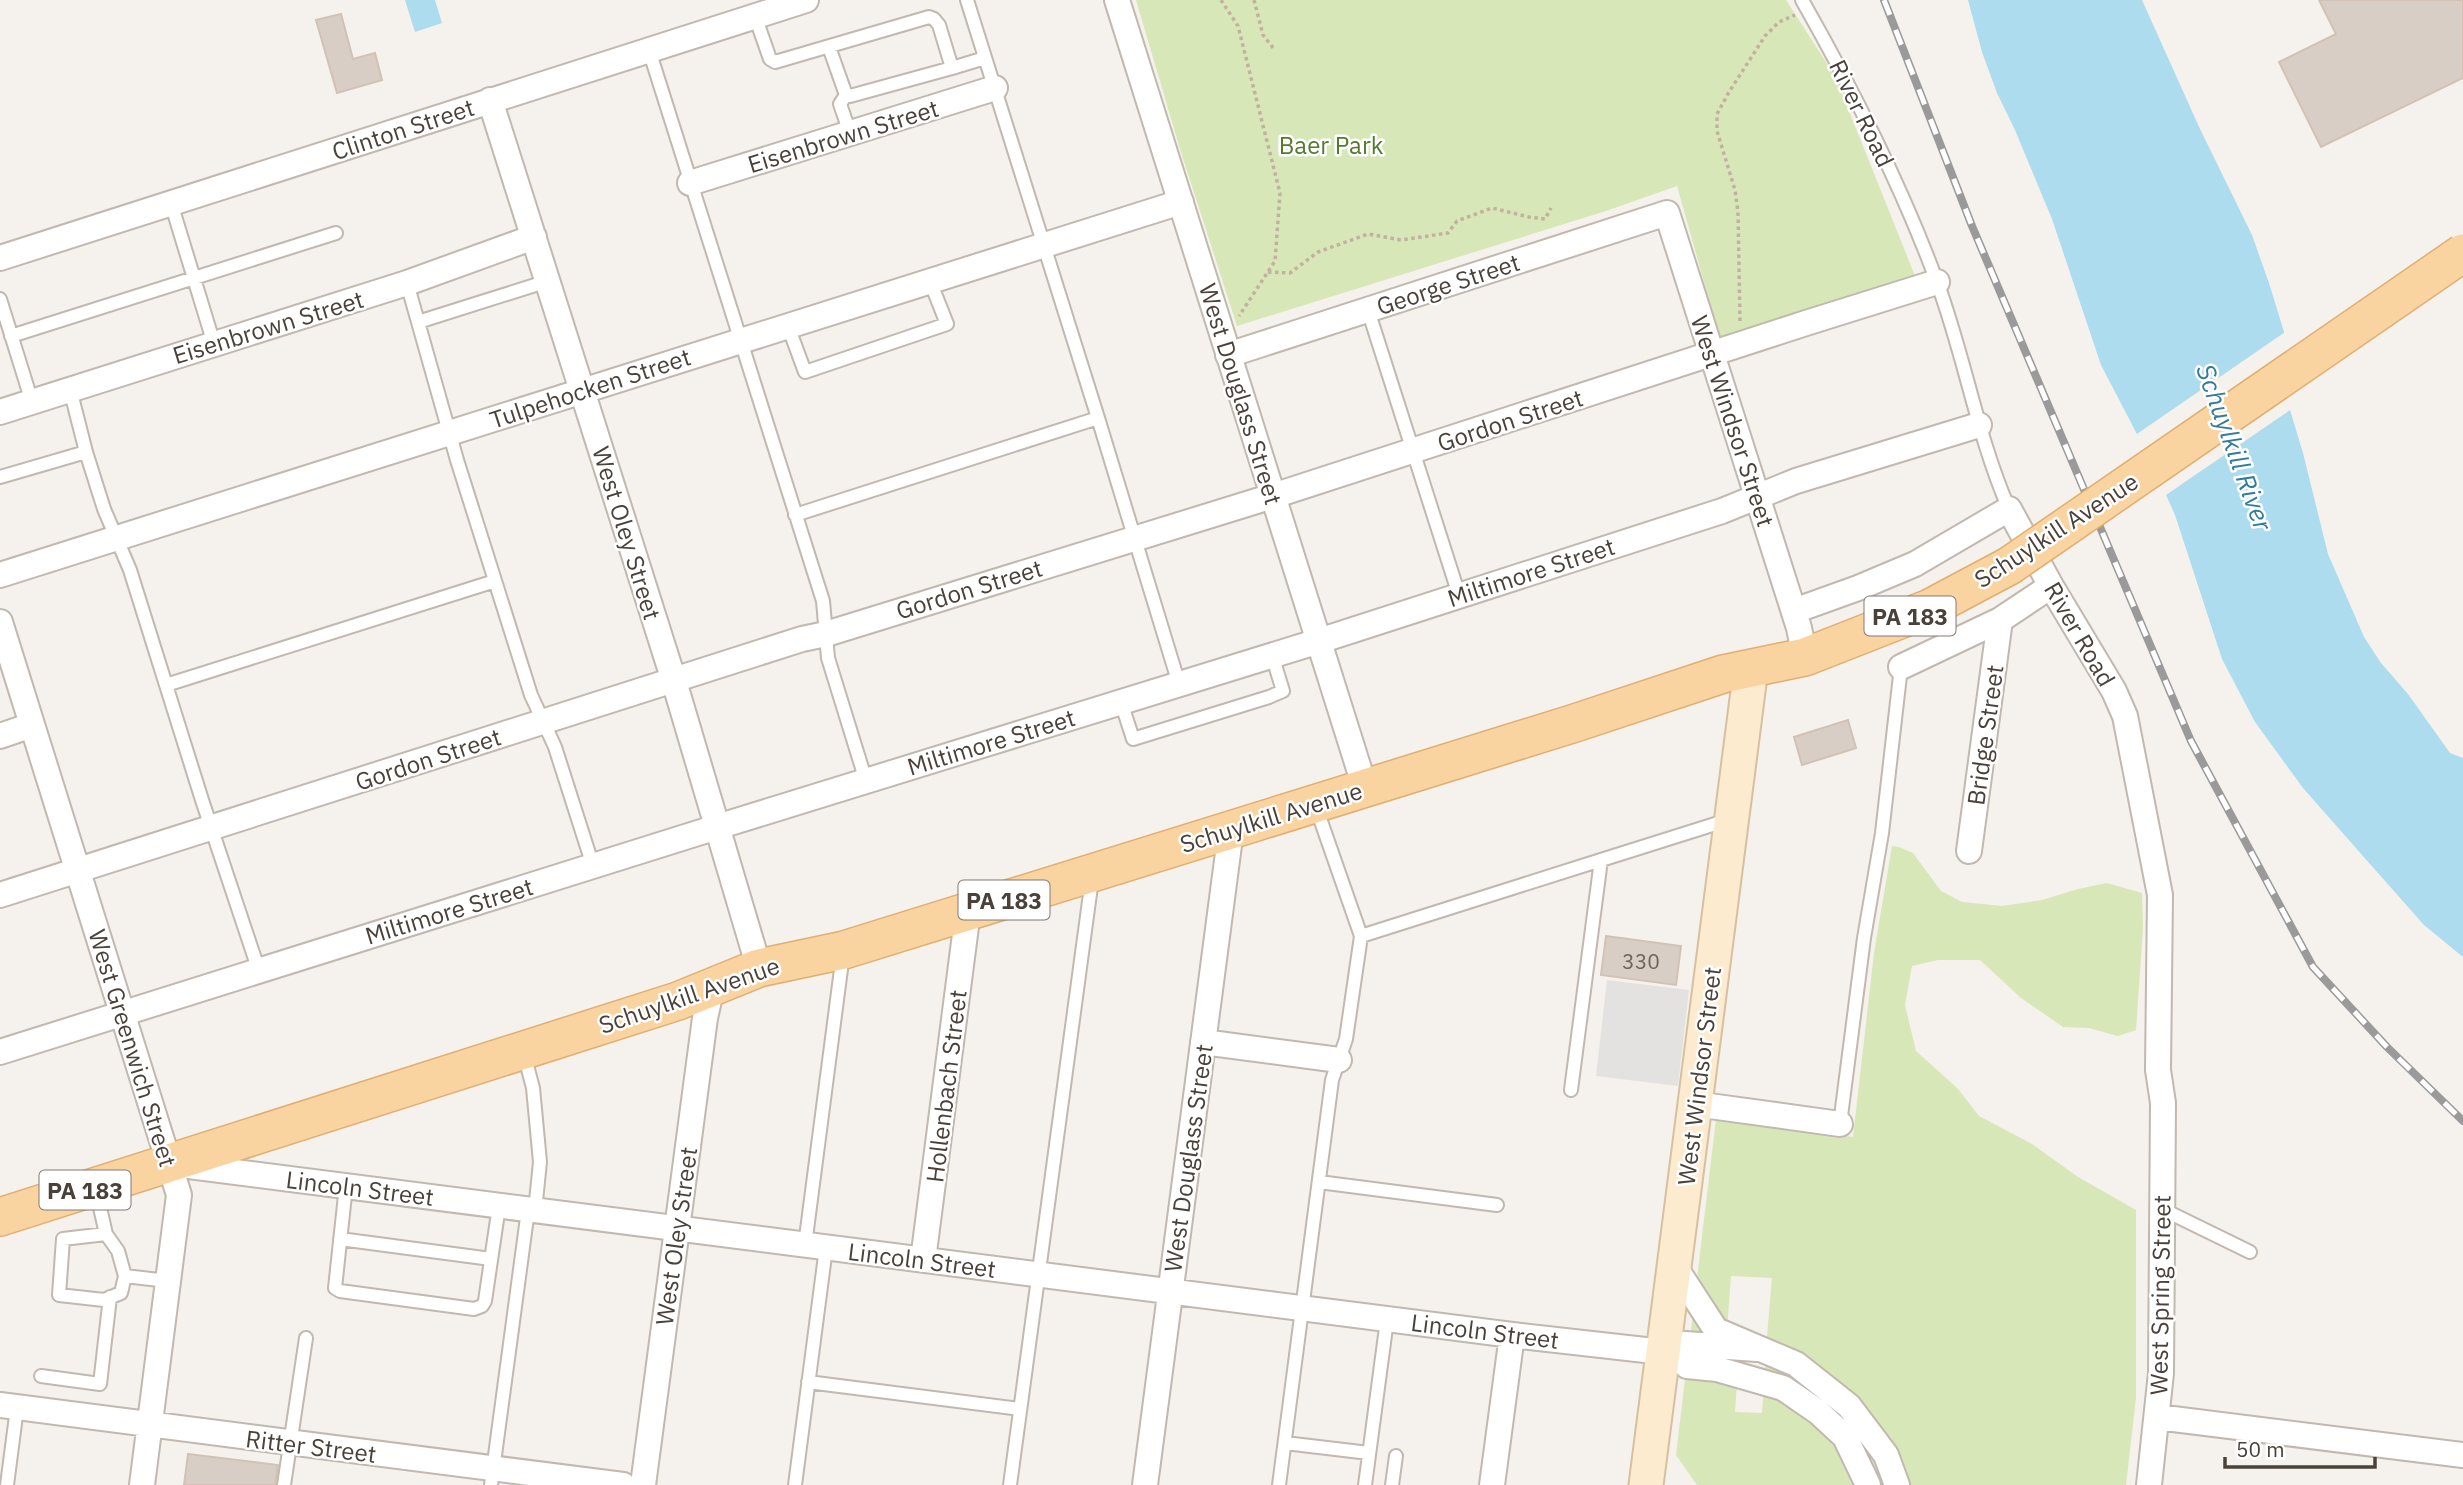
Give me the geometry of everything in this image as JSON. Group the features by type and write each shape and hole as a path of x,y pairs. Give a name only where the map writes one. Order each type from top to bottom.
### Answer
{"main road":[{"name":"Schuylkill Avenue","path":"0,1217 678,1001 760,968 844,950 1711,678 1751,668 1800,632 1930,608 2009,566 2463,253"},
{"name":"West Windsor Street","path":"1646,1485 1669,1352 1675,1267 1751,668"}],"street":[{"name":"Clinton Street","path":"0,258 806,0"},
{"name":"West Douglass Street","path":"1117,0 1365,788"},
{"name":"Eisenbrown Street","path":"690,183 995,89"},
{"name":"West Oley Street","path":"490,100 674,681 760,968"},
{"name":"Tulpehocken Street","path":"0,575 1181,202"},
{"name":"George Street","path":"1226,347 1368,310 1667,213"},
{"name":"West Windsor Street","path":"1667,213 1800,632"},
{"name":"Eisenbrown Street","path":"0,412 407,283 534,237"},
{"name":"Gordon Street","path":"0,895 802,639 826,634 1273,496 1937,282"},
{"name":"Miltimore Street","path":"0,1052 1319,641 1722,511 1796,481 1979,425"},
{"name":"River Road","path":"2009,509 2114,691 2125,716 2160,895 2158,1070 2163,1104"},
{"name":"Schuylkill Avenue","path":"1800,632 1858,588 1915,564 2009,509"},
{"name":"Schuylkill Avenue","path":"1901,667 2000,620 2051,586"},
{"name":"Bridge Street","path":"1969,851 2000,620"},
{"name":"West Greenwich Street","path":"0,622 179,1195 142,1485"},
{"path":"0,736 32,725"},
{"name":"West Douglass Street","path":"1145,1485 1231,830"},
{"name":"Hollenbach Street","path":"923,1260 968,911"},
{"name":"West Oley Street","path":"643,1485 705,1018 712,987"},
{"path":"1203,1042 1339,1060"},
{"path":"1695,1104 1840,1124"},
{"name":"West Spring Street","path":"2149,1485 2161,1373 2163,1104"},
{"name":"Lincoln Street","path":"169,1163 1387,1320 1669,1352 1687,1366 1717,1369 1783,1388 1818,1412 1844,1437 1868,1485"},
{"name":"Lincoln Street","path":"1675,1267 1716,1330 1796,1364 1849,1406 1886,1455 1897,1485"},
{"path":"1492,1485 1512,1335"},
{"name":"Lincoln Street","path":"1669,1352 1685,1344 1757,1349"},
{"name":"Ritter Street","path":"9,1407 290,1444 493,1477 623,1485"},
{"path":"2157,1417 2463,1455"}],"lane":[{"path":"967,0 1179,684"},
{"name":"River Road","path":"1804,5 1828,44 1899,190 1937,282 1961,352 1979,425 2009,509"},
{"path":"755,16 770,59 775,62 929,17 939,24 952,68"},
{"path":"829,47 846,95 841,104 850,134"},
{"path":"649,50 823,601 828,658 866,781"},
{"path":"846,95 985,58"},
{"path":"171,203 214,344"},
{"path":"12,336 336,233"},
{"path":"418,322 548,281"},
{"path":"788,326 806,372 947,324 930,281"},
{"path":"407,283 449,433 531,695 555,747 593,866"},
{"path":"0,299 32,401"},
{"path":"1368,310 1459,595"},
{"path":"70,389 104,509 130,570 259,971"},
{"path":"795,515 1098,418"},
{"path":"0,477 86,452"},
{"path":"166,685 495,580"},
{"path":"1121,702 1133,739 1283,691 1272,655"},
{"path":"1840,1124 1864,939 1882,833 1901,667"},
{"path":"1279,1485 1332,1080 1346,1039 1361,936 1314,804"},
{"path":"1361,936 1731,819"},
{"path":"1571,1090 1601,860"},
{"path":"1010,1485 1093,871"},
{"path":"795,1485 808,1382 815,1247 844,950"},
{"path":"493,1477 540,1162 533,1088 523,1050"},
{"path":"1319,1182 1497,1205"},
{"path":"96,1186 106,1234 118,1251 125,1276 121,1293 104,1300 60,1295 63,1238 106,1234"},
{"path":"346,1186 335,1288 340,1291 474,1309 482,1306 485,1301 499,1206"},
{"path":"2162,1209 2250,1252"},
{"path":"340,1240 491,1259"},
{"path":"125,1276 168,1281"},
{"path":"41,1376 100,1384 110,1297"},
{"path":"1365,1485 1387,1320"},
{"path":"284,1485 306,1338"},
{"path":"808,1382 1020,1409"},
{"path":"7,1485 9,1407"},
{"path":"1285,1443 1369,1453"},
{"path":"1392,1485 1396,1456"}],"path":[{"path":"1221,0 1238,26 1280,193 1275,261 1226,347"},
{"path":"1254,0 1263,35 1274,50"},
{"path":"1741,344 1738,212 1735,190 1717,131 1717,114 1765,36 1804,5"},
{"path":"1268,272 1290,273 1318,252 1367,234 1401,240 1448,233 1457,221 1492,208 1545,219 1551,208"}],"green space":[{"name":"Baer Park","path":"1136,0 1786,0 1835,76 1915,276 1720,339 1677,186 1606,211 1237,326"},
{"path":"1892,846 1913,853 1941,891 1962,902 2002,906 2042,900 2107,883 2142,893 2143,928 2136,1030 2118,1036 2089,1028 2063,1027 2021,998 1980,960 1938,960 1912,966 1905,1005 1916,1051 1958,1089 1979,1116 2032,1144 2078,1177 2136,1210 2136,1398 2126,1485 1697,1485 1676,1455 1716,1119 1853,1137 1874,953","holes":["1731,1276 1772,1278 1766,1347 1726,1344","1739,1354 1766,1356 1762,1413 1735,1412"]}],"shaded area":[{"path":"1607,980 1689,990 1678,1086 1596,1076"}],"water":[{"path":"405,0 435,0 442,23 415,32"},
{"name":"Schuylkill River","path":"1968,0 2142,0 2200,129 2252,235 2269,283 2284,332 2284,390 2328,554 2364,637 2381,663 2408,694 2450,753 2463,758 2463,957 2424,925 2303,788 2255,722 2222,659 2175,515 2151,461 2101,365 2052,219 1982,52"}],"pier":[{"path":"2288,330 2287,389 2293,408 2163,497 2134,436"}],"building":[{"path":"2319,0 2463,0 2463,78 2321,147 2279,62 2336,34"},
{"path":"341,14 353,59 375,53 382,80 337,93 316,20"},
{"path":"1848,720 1856,748 1802,765 1794,737"},
{"path":"1606,936 1681,946 1676,985 1601,975"},
{"path":"188,1454 278,1465 275,1485 184,1485"}],"railway":[{"path":"1884,0 1972,226 2191,741 2313,967 2387,1047 2463,1121"}]}
